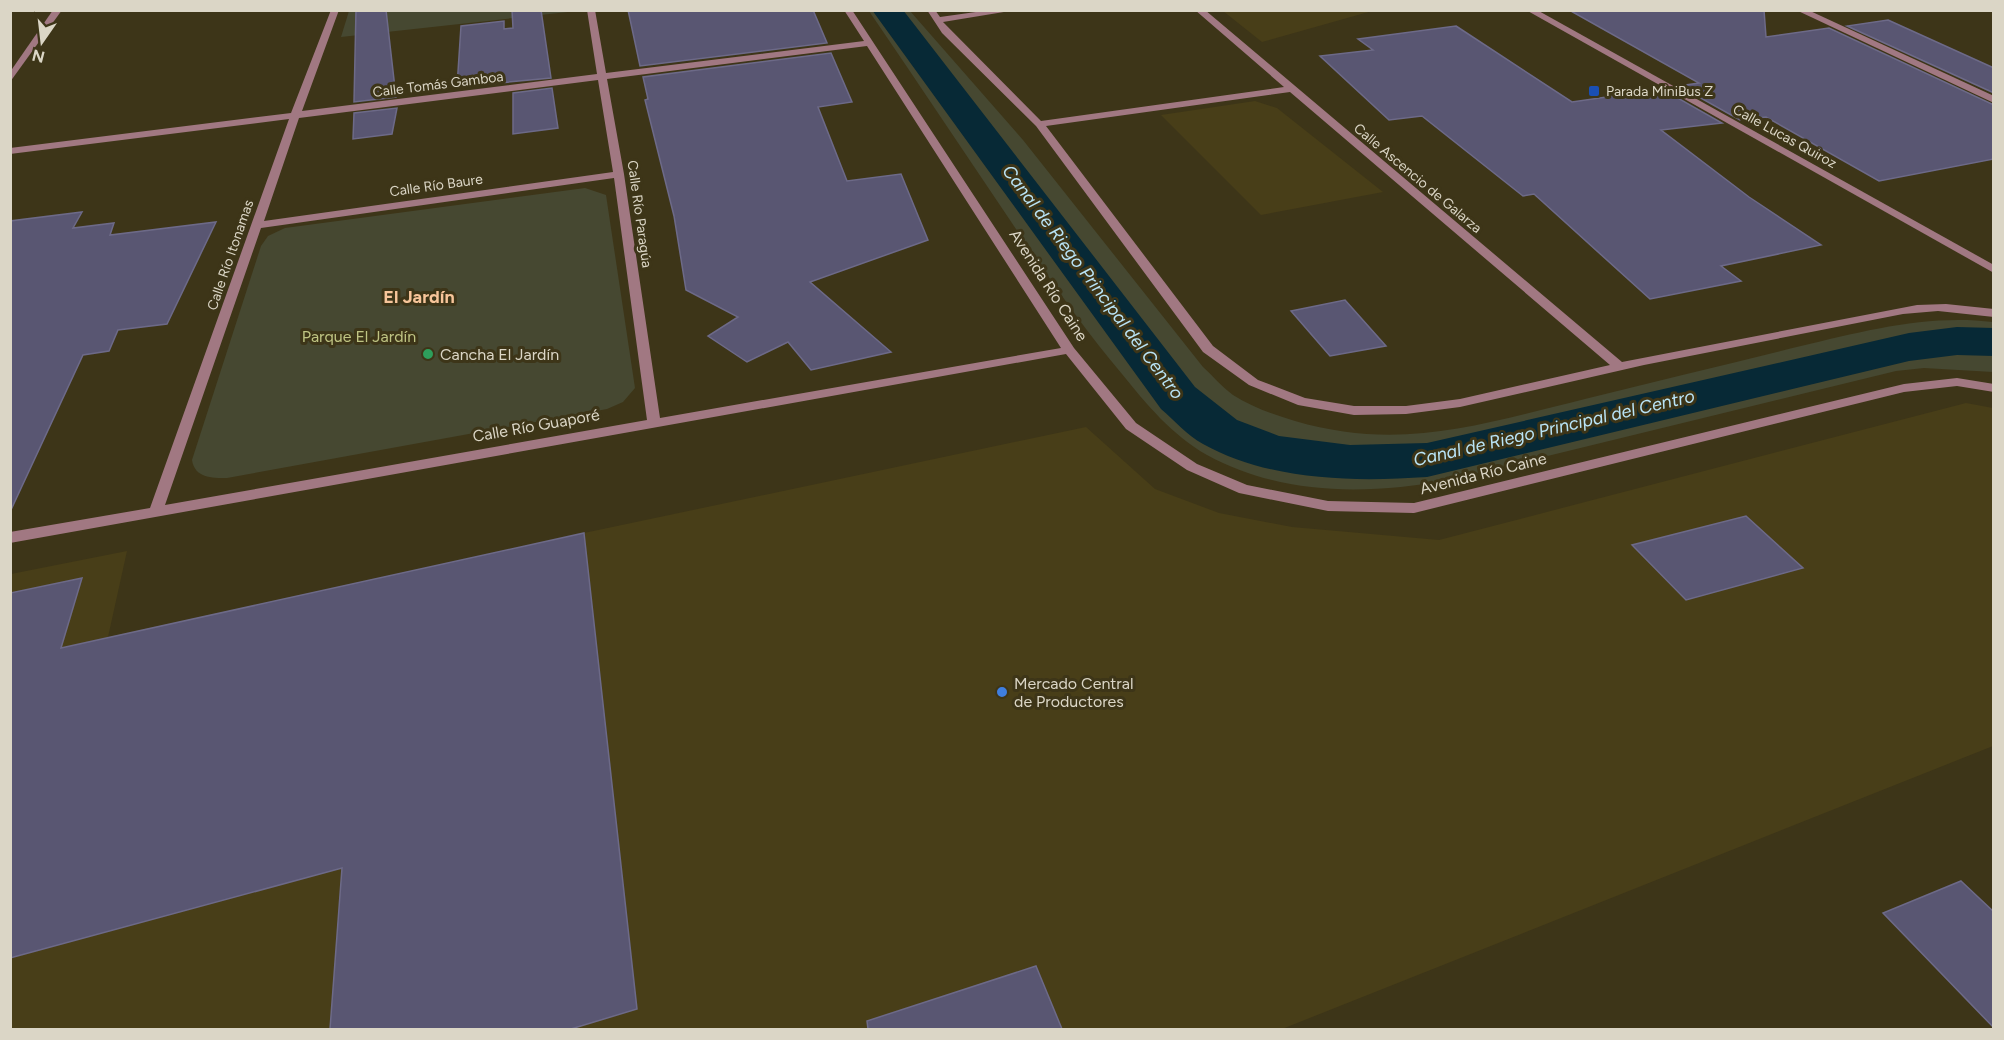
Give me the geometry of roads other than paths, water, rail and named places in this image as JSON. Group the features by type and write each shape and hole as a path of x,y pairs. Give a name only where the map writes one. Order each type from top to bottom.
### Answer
{"street":[{"path":"10,79 58,10"},
{"name":"Calle Río Itonamas","path":"156,511 295,116 335,10"},
{"name":"Calle Río Paragúa","path":"591,10 619,174 654,423"},
{"name":"Avenida Río Caine","path":"848,10 1068,350 1131,426 1192,467 1244,489 1328,506 1414,508 1904,388 1957,382 1994,388"},
{"path":"930,10 945,31 1039,124 1208,349 1228,368 1260,386 1300,400 1337,409 1401,412 1452,405 1619,366 1931,307 1994,313"},
{"path":"938,20 1012,10"},
{"name":"Calle Ascencio de Galarza","path":"1199,10 1289,89 1619,366"},
{"name":"Calle Lucas Quiroz","path":"1530,10 1994,270"},
{"path":"1800,10 1994,100"},
{"name":"Calle Tomás Gamboa","path":"10,151 870,43"},
{"path":"1039,124 1289,89"},
{"name":"Calle Río Baure","path":"257,225 619,174"},
{"name":"Calle Río Guaporé","path":"10,538 1068,350"}],"waterway":[{"name":"Canal de Riego Principal del Centro","path":"887,10 1178,398 1213,428 1251,445 1325,461 1427,460 1909,347 1957,341 1994,342"}],"place":[{"name":"Parada MiniBus Z","path":"1594,91"},
{"name":"Cancha El Jardín","path":"428,354"},
{"name":"Mercado Central de Productores","path":"1002,692"}],"district":[{"name":"El Jardín","path":"419,297"}],"park label":[{"name":"Parque El Jardín","path":"359,336"}]}
